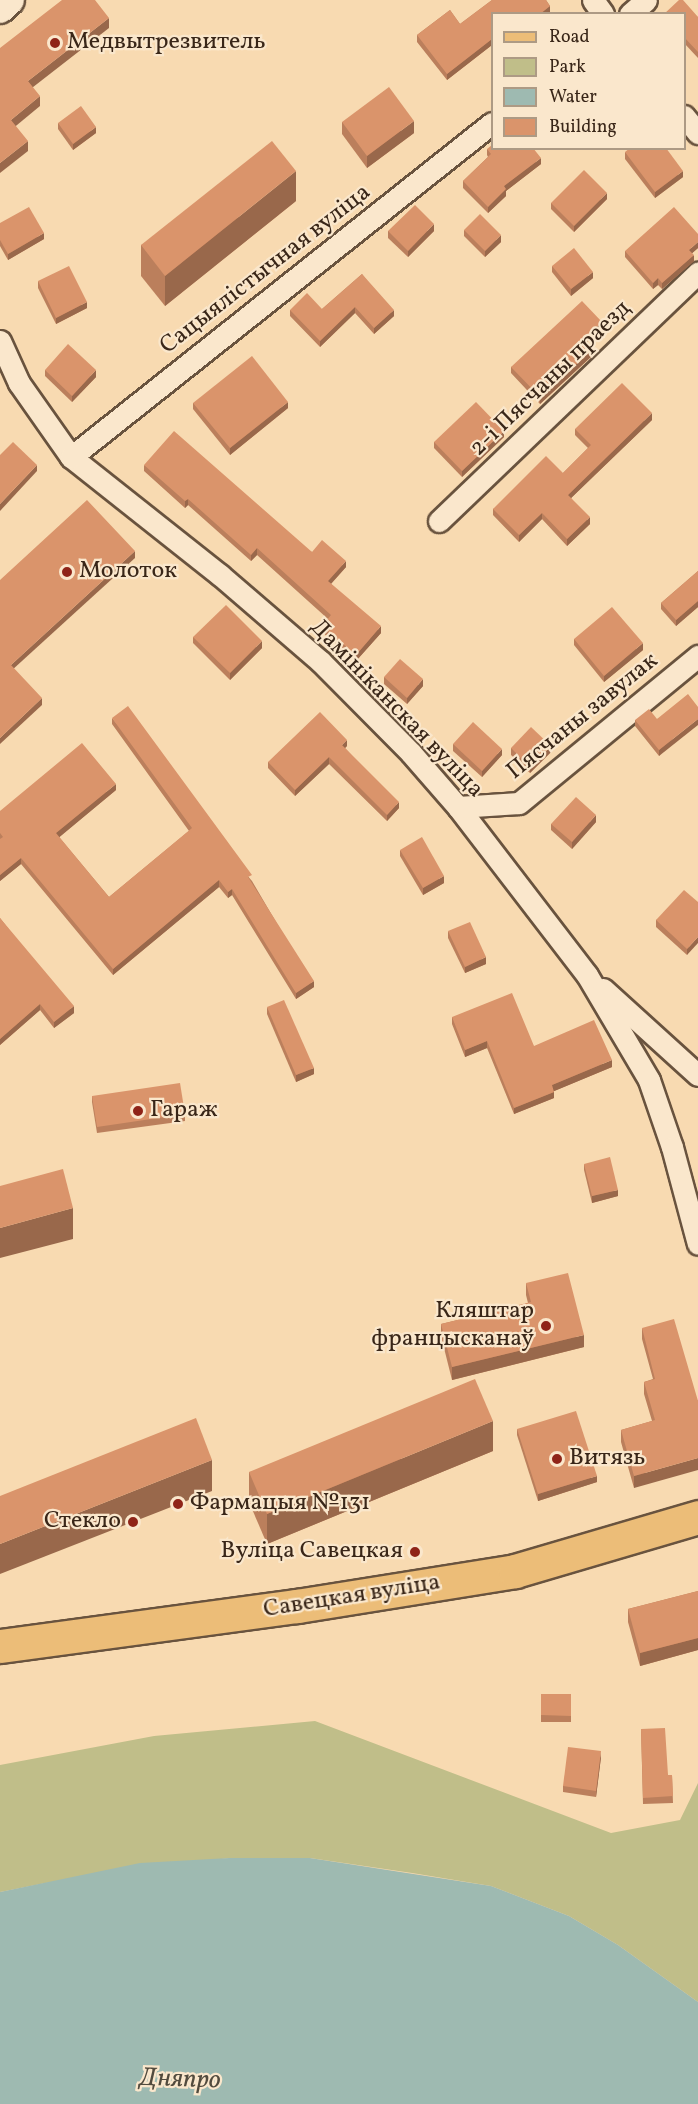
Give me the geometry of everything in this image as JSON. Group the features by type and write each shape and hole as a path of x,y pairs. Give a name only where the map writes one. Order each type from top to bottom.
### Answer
{"main road":[{"name":"Савецкая вуліца","path":"0,1646 297,1606 515,1571 698,1517"}],"street":[{"path":"0,8 9,0"},
{"path":"632,12 646,0"},
{"path":"686,118 698,133"},
{"name":"Сацыялістычная вуліца","path":"71,458 491,124"},
{"name":"2-і Пясчаны праезд","path":"439,521 698,273"},
{"name":"Дамініканская вуліца","path":"0,341 19,383 71,458 220,575 320,661 411,753 458,807 587,975 649,1080 672,1147 698,1244"},
{"name":"Пясчаны завулак","path":"458,807 519,803 696,662"},
{"path":"587,975 698,1075"}],"green space":[{"path":"315,1721 611,1833 680,1820 698,1783 698,2002 618,1945 569,1916 491,1886 412,1873 310,1858 229,1858 46,1883 0,1892 0,1765 154,1736"}],"water":[{"name":"Дняпро","path":"229,1858 310,1858 491,1886 569,1916 618,1945 698,2002 698,2104 0,2104 0,1892 140,1863"}],"building":[{"name":"Медвытрезвитель","path":"62,0 95,0 109,18 28,81 40,96 11,120 28,141 0,163 0,48"},
{"path":"492,0 546,0 550,6 542,12 491,12 491,40 447,74 417,35 450,10 460,24"},
{"path":"679,0 683,0 698,17 698,52 686,39 686,12 666,12"},
{"path":"389,87 414,121 367,156 342,122"},
{"path":"81,106 96,127 73,144 58,123"},
{"path":"272,141 296,171 165,276 141,245"},
{"path":"491,146 491,150 535,150 541,158 504,186 506,189 488,207 463,181 491,154 487,149"},
{"path":"628,150 667,150 683,171 655,192 625,152"},
{"path":"584,170 607,193 574,226 551,203"},
{"path":"415,205 434,224 408,251 388,231"},
{"path":"29,207 44,233 8,254 0,240 0,223"},
{"path":"674,207 698,234 698,242 689,250 694,255 662,283 658,278 653,283 625,251"},
{"path":"480,214 501,235 485,251 464,230"},
{"path":"574,248 593,272 571,289 552,266"},
{"path":"69,266 87,302 56,318 38,281"},
{"path":"362,274 394,310 374,328 355,307 320,341 290,310 307,293 322,309"},
{"path":"582,301 602,322 584,338 593,349 540,397 511,367"},
{"path":"68,344 96,370 72,396 45,370"},
{"path":"252,356 288,402 230,448 193,403"},
{"path":"622,383 652,413 568,495 590,517 567,539 542,513 519,535 493,509 546,456 563,473 591,445 575,429"},
{"path":"476,402 504,431 462,471 434,442"},
{"path":"174,431 312,552 322,540 346,561 328,581 381,626 356,655 322,626 331,615 257,548 251,555 188,499 185,501 144,465"},
{"path":"13,442 37,465 0,504 0,455"},
{"name":"Молоток","path":"87,500 135,551 11,665 42,698 0,738 0,580"},
{"path":"698,571 698,601 676,620 661,603"},
{"path":"226,605 262,641 230,673 193,637"},
{"path":"612,607 643,643 604,676 574,639"},
{"path":"400,659 423,679 407,698 384,677"},
{"path":"688,694 698,707 698,719 659,750 635,720 649,709 657,719"},
{"path":"128,706 252,875 248,877 314,981 296,993 232,889 228,892 219,880 113,969 21,858 0,875 0,839 3,837 0,833 0,811 82,743 116,784 56,833 109,897 192,828 112,718"},
{"path":"320,712 347,740 342,745 399,802 387,815 329,757 295,790 268,762"},
{"path":"473,722 502,749 482,771 453,744"},
{"path":"531,727 551,746 530,767 511,748"},
{"path":"576,797 596,815 572,842 551,824"},
{"path":"422,837 444,876 423,888 400,850"},
{"path":"684,890 698,902 698,937 687,949 656,920"},
{"path":"0,918 74,1006 54,1022 40,1004 0,1039"},
{"path":"470,922 486,957 465,967 448,931"},
{"path":"512,993 534,1046 594,1020 612,1060 552,1085 554,1092 514,1108 487,1041 465,1050 452,1017"},
{"path":"284,1000 314,1068 296,1075 267,1007"},
{"name":"Гараж","path":"180,1083 185,1114 97,1127 92,1096"},
{"path":"610,1157 618,1190 592,1196 584,1164"},
{"path":"63,1169 73,1208 0,1228 0,1186"},
{"path":"568,1273 584,1335 452,1367 441,1324 531,1302 526,1283"},
{"path":"674,1319 698,1401 698,1458 634,1476 621,1430 655,1420 644,1382 655,1379 642,1328"},
{"path":"475,1379 493,1421 267,1514 249,1472"},
{"name":"Витязь","path":"576,1411 597,1476 538,1494 517,1429"},
{"path":"196,1418 212,1460 0,1544 0,1496"},
{"path":"698,1591 698,1638 640,1653 628,1609"},
{"path":"541,1694 571,1694 571,1716 541,1715"},
{"path":"665,1728 668,1775 672,1775 673,1796 643,1798 641,1729"},
{"path":"568,1747 601,1751 596,1791 563,1786"}],"place":[{"name":"Медвытрезвитель","path":"55,43"},
{"name":"Молоток","path":"67,572"},
{"name":"Гараж","path":"138,1111"},
{"name":"Кляштар францысканаў","path":"546,1326"},
{"name":"Витязь","path":"557,1459"},
{"name":"Фармацыя №131","path":"178,1504"},
{"name":"Стекло","path":"133,1522"},
{"name":"Вуліца Савецкая","path":"415,1552"}]}
